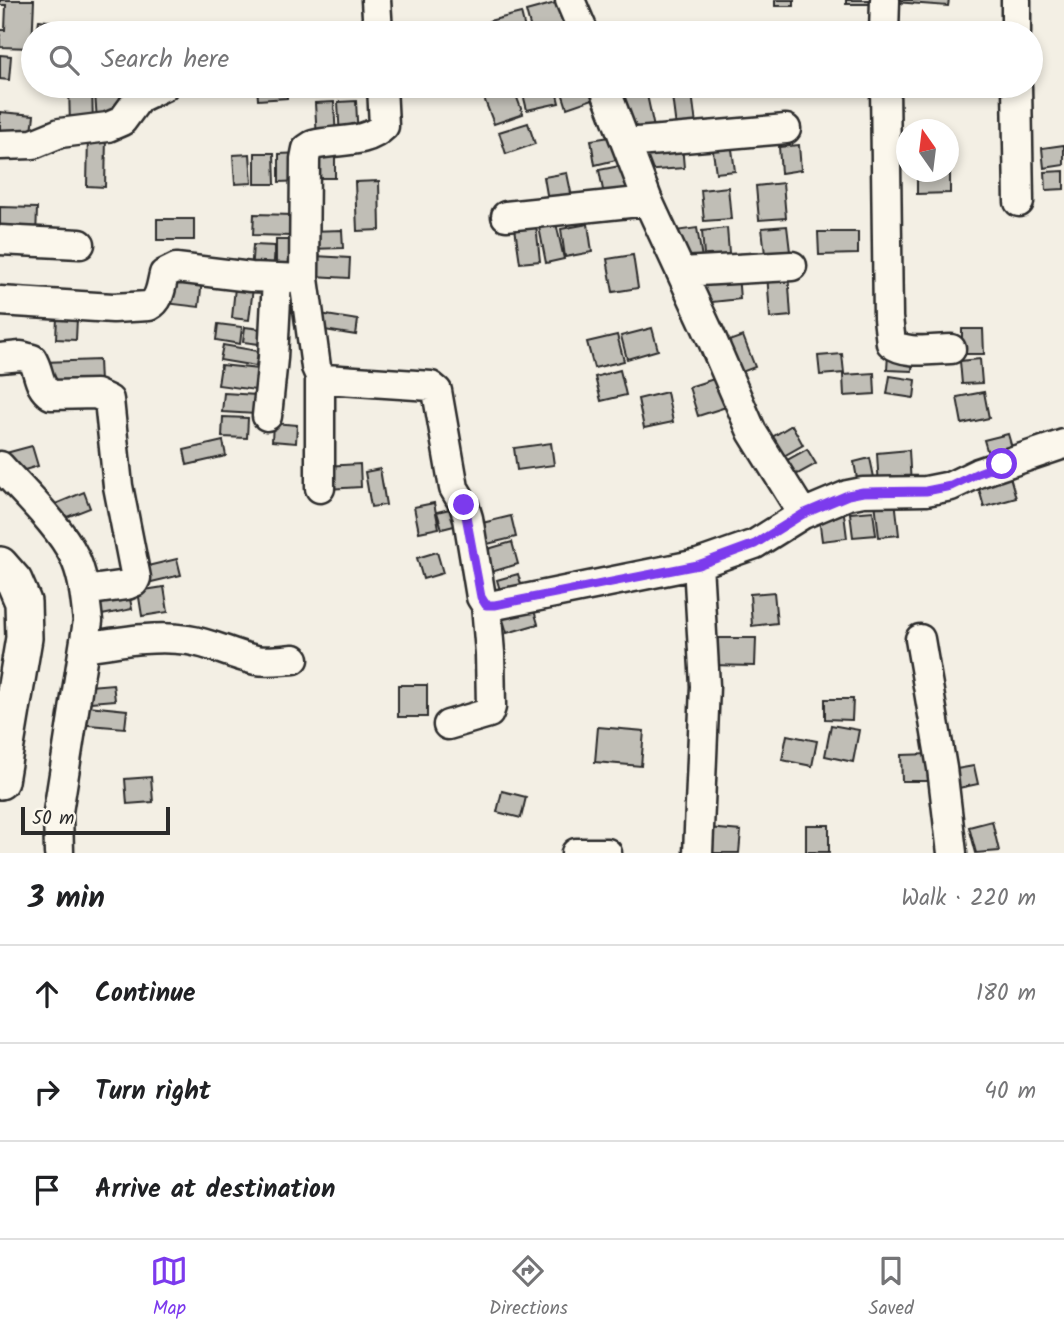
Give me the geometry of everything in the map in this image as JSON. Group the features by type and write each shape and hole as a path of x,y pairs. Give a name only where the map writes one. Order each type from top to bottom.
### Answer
{"main road":[{"path":"0,565 14,580 23,602 24,638 0,781"}],"street":[{"path":"376,0 377,21"},
{"path":"570,0 575,21"},
{"path":"884,21 885,0"},
{"path":"1016,0 1016,21"},
{"path":"0,145 33,144 60,133 108,127 122,121 139,98"},
{"path":"267,416 273,358 290,279 307,149 313,145 369,137 377,133 384,126 383,98"},
{"path":"609,98 648,201 752,432 803,514"},
{"path":"885,98 888,318 891,343 895,347 905,349 951,349"},
{"path":"1017,98 1019,202"},
{"path":"626,143 786,128"},
{"path":"506,216 648,201"},
{"path":"0,240 80,244"},
{"path":"681,272 792,266"},
{"path":"0,301 113,308 149,306 155,303 159,296 164,274 176,268 290,279"},
{"path":"290,279 320,376 320,488"},
{"path":"0,358 22,356 33,359 40,384 51,395 96,394 109,401 118,486 136,578 134,583 127,585 84,591"},
{"path":"320,376 325,379 431,386 437,390 454,488 468,518 481,597 486,605 491,674 489,713 448,725"},
{"path":"486,605 563,593 638,575 698,565 755,544 803,514 848,495 863,492 926,491 951,486 978,473 1064,444"},
{"path":"0,466 49,521 74,554 84,591 88,621 58,812 59,853"},
{"path":"698,565 705,686 698,853"},
{"path":"84,647 140,640 184,639 253,659 294,659"},
{"path":"920,639 942,768 952,853"},
{"path":"576,853 607,853"}],"building":[{"path":"0,0 34,0 33,21 21,21 21,48 0,47 0,30 5,30 6,5 0,5"},
{"path":"775,0 794,0 794,6 775,6"},
{"path":"846,0 883,0 883,4 846,4"},
{"path":"895,0 949,0 948,6"},
{"path":"559,2 565,21 529,21 526,11"},
{"path":"521,13 523,21 489,21"},
{"path":"0,55 11,56 9,80 0,79"},
{"path":"69,98 92,98 93,125 70,126"},
{"path":"95,98 120,98 121,120 97,121"},
{"path":"484,98 517,98 523,114 494,124"},
{"path":"524,98 558,98 559,103 527,110"},
{"path":"564,98 596,98 567,108"},
{"path":"623,98 648,98 654,128 629,133"},
{"path":"672,98 693,98 697,133 677,135"},
{"path":"356,101 358,138 340,139 338,102"},
{"path":"334,102 336,139 317,140 315,103"},
{"path":"0,112 34,115 31,141 0,138"},
{"path":"528,123 535,144 506,154 499,132"},
{"path":"88,136 106,136 105,187 87,186"},
{"path":"616,136 620,159 595,165 591,140"},
{"path":"731,142 735,171 716,173 712,144"},
{"path":"682,144 684,168 642,171 640,147"},
{"path":"799,145 801,170 781,173 779,147"},
{"path":"1064,145 1064,165 1044,168 1042,148"},
{"path":"255,153 274,153 275,184 255,184"},
{"path":"302,153 303,181 279,182 279,154"},
{"path":"309,153 335,153 335,178 309,178"},
{"path":"250,154 252,183 235,184 233,155"},
{"path":"630,164 637,199 606,205 599,170"},
{"path":"1064,171 1064,189 1046,190 1045,172"},
{"path":"567,173 573,202 549,206 544,177"},
{"path":"379,181 380,230 357,231 355,182"},
{"path":"917,182 950,182 950,193 917,194"},
{"path":"783,183 786,218 759,220 756,186"},
{"path":"728,187 731,219 704,221 701,190"},
{"path":"0,207 37,208 36,238 0,238"},
{"path":"254,214 294,215 293,236 253,235"},
{"path":"157,219 194,219 194,240 157,240"},
{"path":"556,223 564,259 546,263 539,227"},
{"path":"588,224 592,252 565,257 561,229"},
{"path":"536,225 540,261 520,263 515,228"},
{"path":"787,226 791,260 766,263 762,228"},
{"path":"697,228 702,258 680,261 675,231"},
{"path":"727,228 730,265 705,268 702,231"},
{"path":"342,230 343,248 310,249 310,231"},
{"path":"818,232 858,232 858,254 819,255"},
{"path":"276,240 298,240 298,277 276,277"},
{"path":"253,245 275,246 273,274 251,273"},
{"path":"633,255 638,288 613,292 607,259"},
{"path":"315,256 350,258 349,278 314,276"},
{"path":"788,271 791,316 770,318 767,272"},
{"path":"738,274 740,299 703,303 701,278"},
{"path":"169,276 202,280 199,307 165,303"},
{"path":"235,287 253,288 249,320 232,318"},
{"path":"320,314 358,320 356,335 318,329"},
{"path":"57,317 77,318 76,340 56,339"},
{"path":"218,324 242,327 240,344 216,340"},
{"path":"245,327 269,330 267,345 243,342"},
{"path":"652,328 658,350 627,359 621,336"},
{"path":"962,329 983,329 984,354 962,354"},
{"path":"617,335 624,361 594,368 587,342"},
{"path":"743,336 755,367 734,375 723,343"},
{"path":"223,345 258,351 256,366 220,360"},
{"path":"842,354 844,373 820,375 818,356"},
{"path":"888,354 913,355 912,371 887,370"},
{"path":"980,359 982,383 962,384 960,361"},
{"path":"99,360 100,383 45,384 44,362"},
{"path":"221,365 258,369 255,390 218,385"},
{"path":"620,370 626,395 601,401 595,377"},
{"path":"874,373 875,394 844,396 843,375"},
{"path":"890,376 916,380 914,398 887,394"},
{"path":"717,378 726,407 698,416 689,387"},
{"path":"667,392 673,422 644,428 638,399"},
{"path":"984,392 989,418 962,424 957,397"},
{"path":"224,393 257,395 256,414 222,412"},
{"path":"223,417 248,418 247,438 222,437"},
{"path":"273,423 297,425 296,443 272,441"},
{"path":"792,425 803,445 775,461 764,442"},
{"path":"1008,434 1015,458 991,464 984,440"},
{"path":"223,441 226,456 187,465 184,450"},
{"path":"551,443 554,465 517,470 514,448"},
{"path":"32,446 38,466 11,474 6,453"},
{"path":"807,449 816,464 787,480 778,465"},
{"path":"909,450 911,486 879,488 877,453"},
{"path":"870,458 876,487 859,490 854,462"},
{"path":"360,464 361,487 327,489 325,466"},
{"path":"380,469 386,505 371,507 365,472"},
{"path":"1009,473 1016,498 984,507 977,482"},
{"path":"84,492 90,508 54,522 48,507"},
{"path":"895,500 899,535 879,537 875,502"},
{"path":"434,503 439,528 419,532 414,507"},
{"path":"843,506 847,538 822,541 818,510"},
{"path":"458,507 462,524 442,529 437,512"},
{"path":"873,511 876,535 853,537 850,513"},
{"path":"511,516 516,537 479,546 474,525"},
{"path":"512,542 518,564 488,573 481,551"},
{"path":"437,552 443,573 423,579 417,558"},
{"path":"177,559 181,575 143,584 139,568"},
{"path":"518,574 523,591 502,597 497,580"},
{"path":"164,587 168,612 142,616 138,591"},
{"path":"774,592 777,623 752,626 750,594"},
{"path":"129,594 132,609 92,617 90,601"},
{"path":"533,607 538,624 507,633 502,616"},
{"path":"709,638 756,638 755,666 709,665"},
{"path":"113,684 115,700 78,703 77,687"},
{"path":"398,685 427,685 427,717 398,717"},
{"path":"825,699 853,699 852,720 825,719"},
{"path":"78,705 127,710 125,728 76,724"},
{"path":"831,725 859,730 853,762 825,756"},
{"path":"598,727 644,731 641,766 595,762"},
{"path":"787,735 817,741 812,766 782,760"},
{"path":"931,754 931,781 902,781 901,755"},
{"path":"974,766 978,784 949,790 945,771"},
{"path":"151,777 153,802 127,804 125,779"},
{"path":"502,791 526,797 521,818 497,812"},
{"path":"992,821 999,851 976,853 969,827"},
{"path":"806,825 829,825 829,852 806,852"},
{"path":"708,828 741,831 739,853 706,853"}],"route":[{"path":"464,505 481,597 486,605 495,605 698,565 755,544 803,514 848,495 863,492 926,491 951,486 1002,464"}]}
